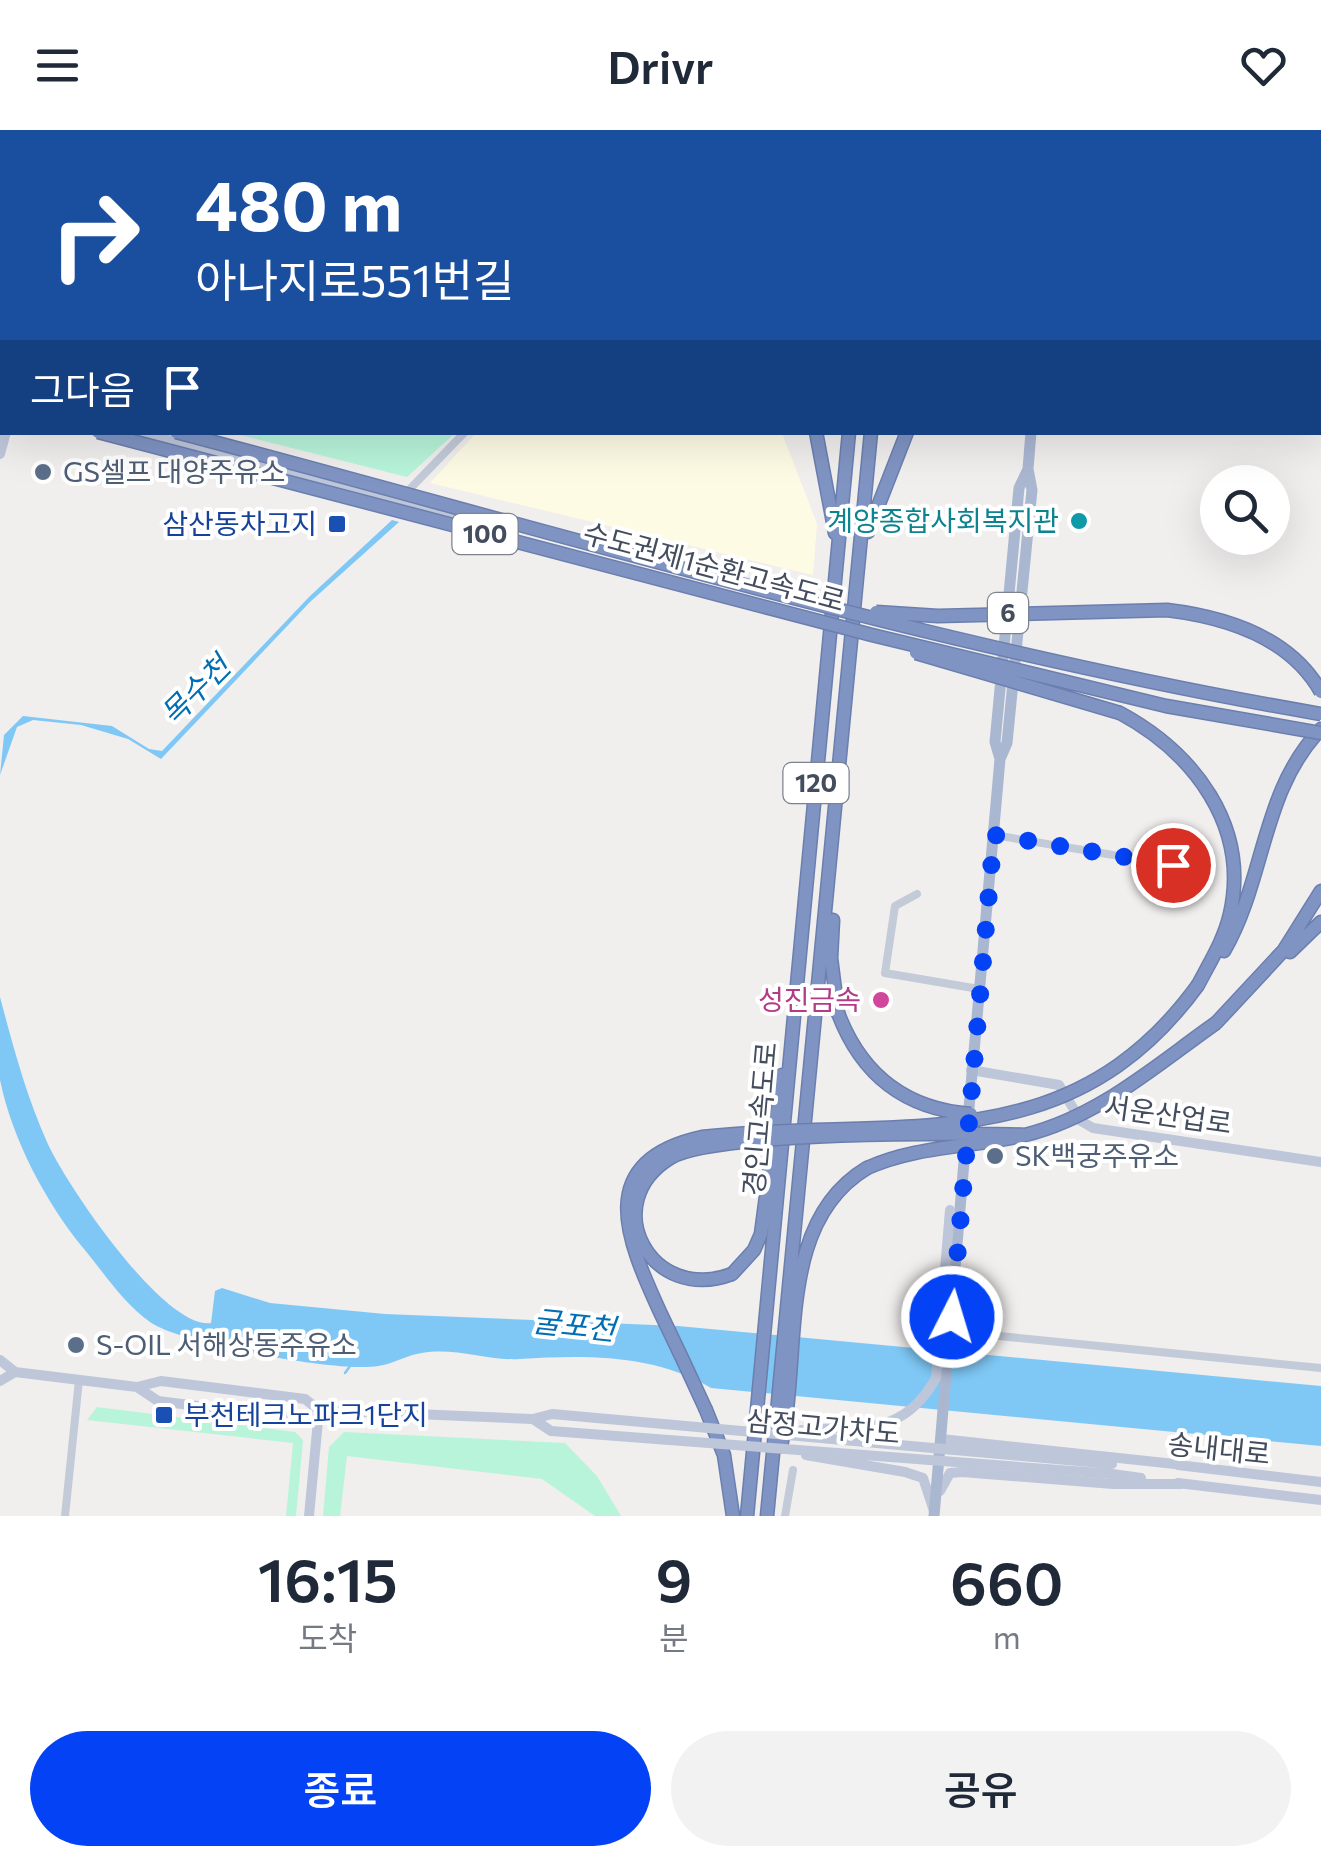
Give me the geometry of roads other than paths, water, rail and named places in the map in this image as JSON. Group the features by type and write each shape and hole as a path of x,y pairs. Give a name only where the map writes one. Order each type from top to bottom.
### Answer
{"highway":[{"name":"수도권제1순환고속도로","path":"109,435 872,634 1166,706 1321,731"},
{"name":"수도권제1순환고속도로","path":"187,435 843,610 1179,690 1321,714"},
{"name":"경인고속도로","path":"817,435 838,547"},
{"name":"경인고속도로","path":"747,1516 849,435"},
{"name":"경인고속도로","path":"791,1322 871,435"},
{"name":"경인고속도로","path":"862,549 906,435"},
{"path":"843,610 938,616 1167,610 1198,614 1258,634 1290,656 1321,692"},
{"path":"872,634 926,656 1095,703 1148,728 1186,760 1219,810 1234,861 1230,917 1198,985"},
{"path":"733,1516 724,1455 630,1246 626,1209 630,1189 652,1158 684,1141 722,1134 998,1117 1051,1104 1092,1082 1155,1036 1220,958 1247,904 1282,781 1321,731"},
{"path":"830,873 832,973 838,1013 859,1058 893,1090 940,1110 998,1117"},
{"path":"1216,1023 1284,950 1321,891"},
{"path":"767,1512 791,1322 804,1260 820,1212 833,1193 868,1168 921,1150 1026,1135 1099,1105 1216,1023 1321,922"},
{"path":"794,1018 776,1101 761,1234 754,1250 732,1274 700,1282 663,1270 640,1240 635,1220 642,1192 671,1158 724,1145 968,1132 1026,1135"}],"main road":[{"name":"6","path":"934,1514 1000,759 1007,743 1032,490 1028,469 1031,435"},
{"path":"950,1210 965,1155"}],"street":[{"path":"149,435 576,545"},
{"path":"199,448 201,435"},
{"path":"398,500 462,435"},
{"path":"994,835 1173,865"},
{"path":"916,894 895,906 886,972 979,989"},
{"name":"서운산업로","path":"971,1070 1059,1085 1081,1121 1092,1128 1321,1162"},
{"path":"769,1432 894,1422 924,1398 936,1378 950,1210"},
{"path":"952,1317 968,1333 1321,1368"},
{"path":"0,1360 15,1372 137,1388 158,1400 302,1419 319,1410"},
{"path":"0,1381 15,1372"},
{"path":"65,1516 78,1380"},
{"path":"137,1388 161,1381 305,1399 319,1410"},
{"path":"309,1516 319,1410"},
{"name":"삼정고가차도","path":"319,1410 533,1419 552,1414 586,1415 1112,1469"},
{"name":"삼정고가차도","path":"533,1419 551,1430 1112,1469"},
{"path":"942,1433 1184,1465"},
{"path":"766,1445 923,1478 934,1514"},
{"name":"송내대로","path":"1112,1469 1184,1465 1321,1482"},
{"name":"송내대로","path":"1112,1469 1182,1484 1321,1500"},
{"path":"785,1516 793,1470"},
{"path":"934,1514 943,1480 950,1473 1182,1484"}],"water":[{"name":"목수천","path":"392,520 399,522 310,602 161,759 128,739 81,725 33,720 17,727 0,775 4,735 23,716 112,726 149,749 162,751 310,596"},
{"name":"굴포천","path":"0,997 26,1088 57,1162 94,1219 143,1280 191,1319 211,1323 215,1291 222,1288 270,1303 385,1314 678,1326 1321,1386 1321,1446 711,1388 666,1369 618,1359 508,1359 434,1352 359,1367 262,1355 193,1339 141,1315 70,1231 44,1191 13,1125 0,1080"}],"waterway":[{"path":"345,1373 353,1362"}],"place":[{"name":"GS셀프 대양주유소","path":"43,472"},
{"name":"계양종합사회복지관","path":"1079,521"},
{"name":"삼산동차고지","path":"337,524"},
{"name":"성진금속","path":"881,1000"},
{"name":"SK백궁주유소","path":"995,1156"},
{"name":"S-OIL 서해상동주유소","path":"76,1345"},
{"name":"부천테크노파크1단지","path":"164,1415"}]}
